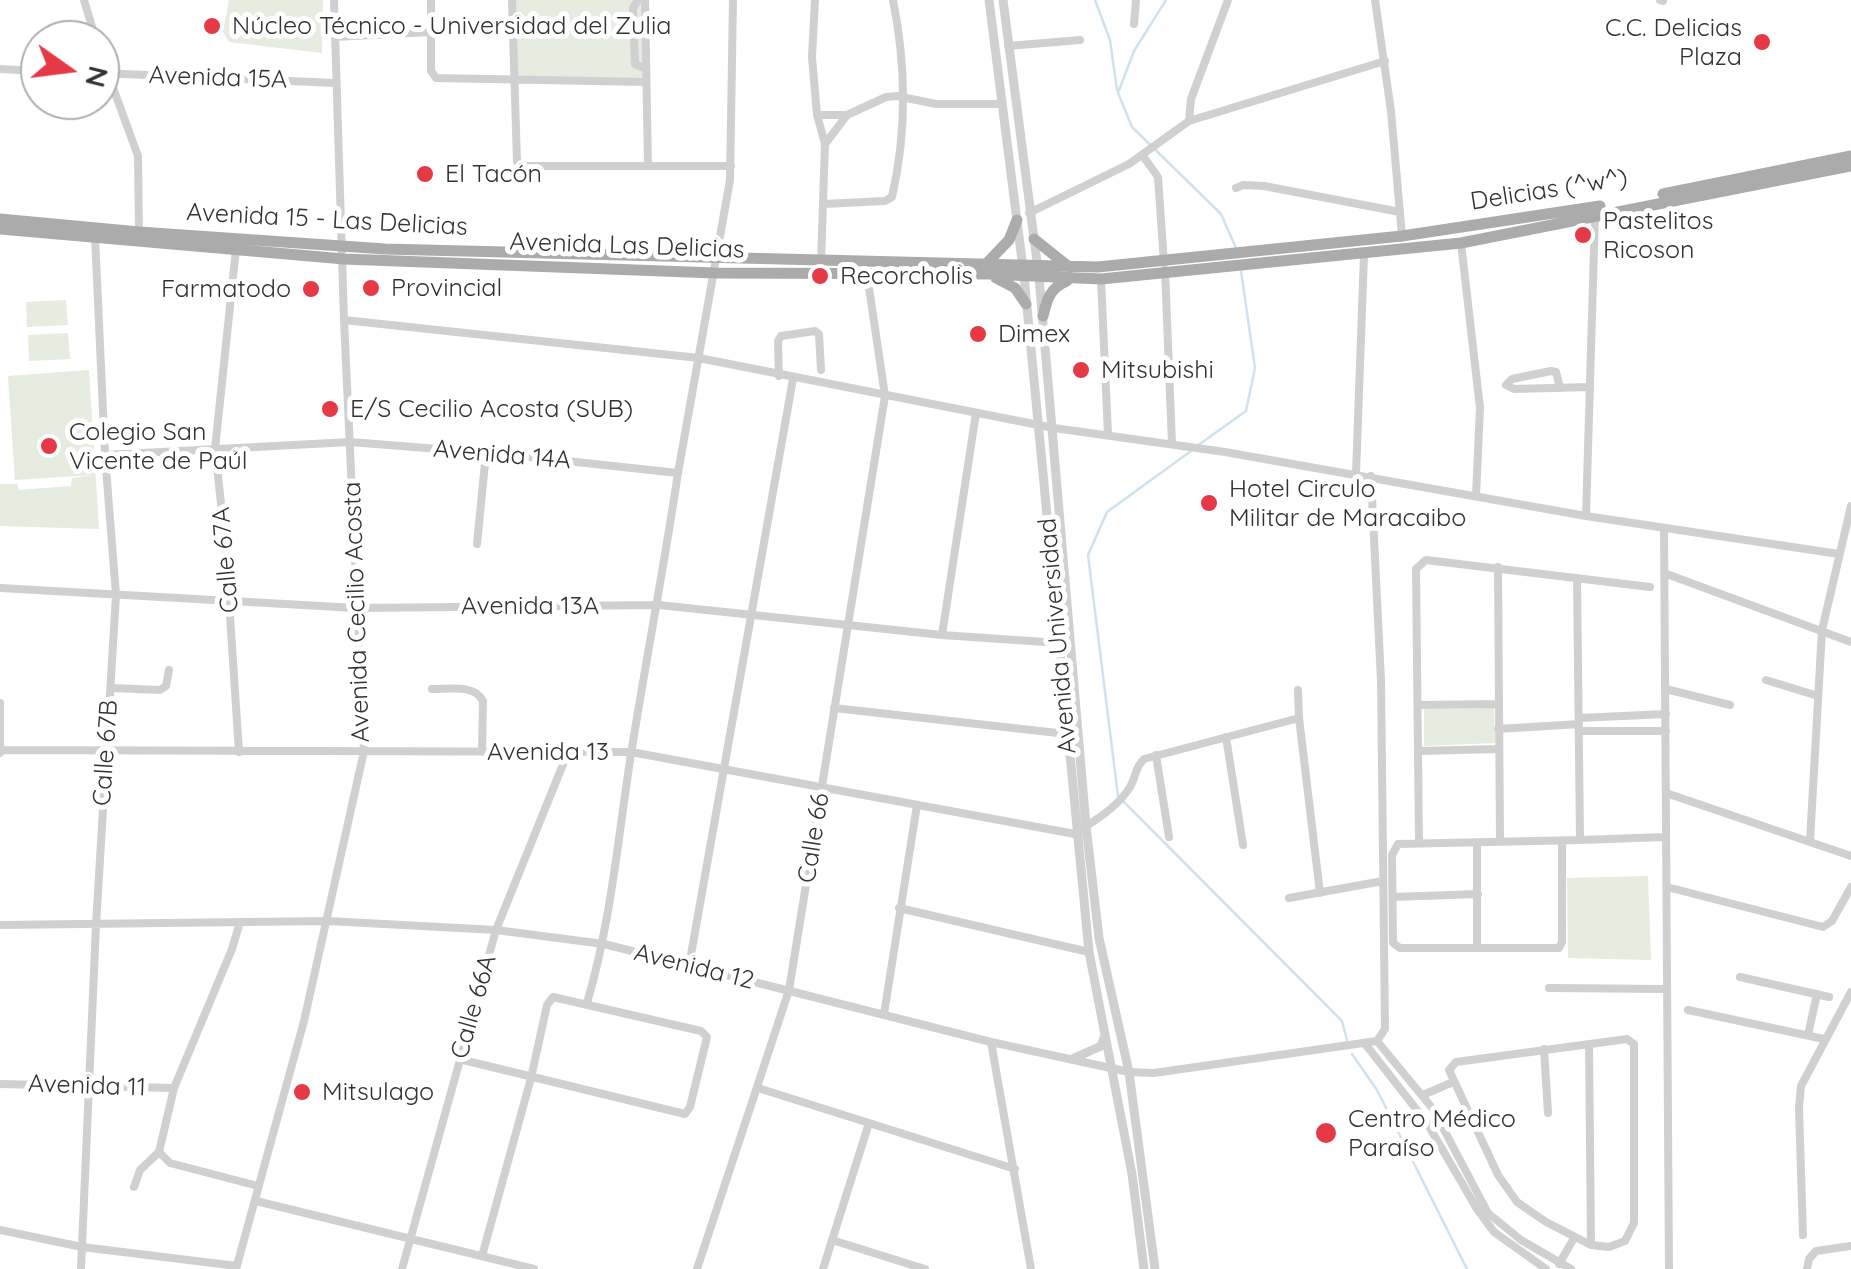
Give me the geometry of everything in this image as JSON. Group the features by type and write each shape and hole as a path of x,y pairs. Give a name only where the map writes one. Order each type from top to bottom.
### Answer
{"main road":[{"name":"Delicias (^w^)","path":"1252,257 1364,255 1461,243 1851,156"},
{"name":"Delicias (^w^)","path":"1252,257 1595,211 1851,166"},
{"path":"1023,216 987,269 1015,288 1026,304"},
{"name":"Avenida 15 - Las Delicias","path":"0,219 343,252 718,257 987,269"},
{"name":"Avenida Las Delicias","path":"0,228 236,249 714,273 867,274 987,269 1071,272 1101,279 1252,257"},
{"path":"1034,239 1071,272"},
{"path":"1043,316 1048,297 1071,272 1164,267"}],"street":[{"name":"Avenida Cecilio Acosta","path":"236,1268 328,921 364,751 334,0"},
{"path":"431,0 432,71 436,78 646,82"},
{"path":"512,0 517,162 526,166 731,166"},
{"path":"641,0 648,166"},
{"path":"586,1004 604,944 631,752 718,257 731,166 733,0"},
{"path":"815,0 812,57 817,115 825,144 822,262"},
{"path":"823,204 884,201 892,197 900,160 904,98 900,34 893,0"},
{"name":"Avenida Universidad","path":"989,0 1002,104 1023,216 1034,239 1039,272 1086,826 1104,970 1128,1072 1155,1269"},
{"name":"Avenida Universidad","path":"1002,0 1023,216 1023,271 1088,952 1132,1174 1144,1269"},
{"path":"1134,24 1136,0"},
{"path":"1189,122 1191,99 1228,0"},
{"path":"1375,0 1385,60 1402,236"},
{"path":"335,37 431,32"},
{"path":"1008,46 1080,40"},
{"path":"1023,216 1146,153 1189,122 1385,60"},
{"name":"Avenida 15A","path":"120,74 336,82"},
{"path":"817,115 847,115 886,98 936,104 1002,104"},
{"path":"120,113 138,156 139,232"},
{"path":"825,144 847,115"},
{"path":"1146,153 1158,177 1174,444"},
{"path":"1236,188 1264,186 1400,212"},
{"path":"1586,516 1595,211"},
{"name":"Calle 67B","path":"80,1269 116,594 95,236"},
{"path":"1461,243 1480,408 1476,496"},
{"name":"Calle 67A","path":"236,249 215,449 239,752"},
{"path":"1356,474 1364,255"},
{"name":"Calle 66","path":"697,1269 789,990 884,396 867,274"},
{"path":"1101,279 1108,436"},
{"path":"344,320 699,358 1054,428 1199,448 1586,516 1839,554"},
{"path":"779,376 780,336 815,331 819,334 821,370"},
{"path":"1560,388 1557,374 1552,371 1512,379 1506,386 1514,389 1560,388 1589,387"},
{"path":"689,966 794,379"},
{"path":"942,635 976,413"},
{"name":"Avenida 14A","path":"106,456 350,442 678,474"},
{"path":"477,544 486,453"},
{"path":"1370,476 1381,681 1384,1029 1377,1041 1440,1121 1488,1213 1521,1240 1570,1269"},
{"path":"1810,841 1822,630 1851,506"},
{"path":"1664,528 1669,1269"},
{"path":"1419,844 1416,569 1426,560 1650,587"},
{"path":"1498,568 1500,841"},
{"path":"1664,573 1851,642"},
{"path":"1577,578 1580,840"},
{"name":"Avenida 13A","path":"0,588 356,608 659,606 1060,643"},
{"path":"111,688 160,690 166,686 169,670"},
{"path":"1766,680 1818,696"},
{"path":"432,688 480,694 482,752"},
{"path":"1666,688 1730,705"},
{"path":"1298,690 1320,893"},
{"path":"0,703 0,752"},
{"path":"1418,705 1498,704"},
{"path":"834,708 1067,734"},
{"path":"1498,729 1579,725 1666,714"},
{"path":"1075,834 1117,804 1128,790 1138,764 1299,718"},
{"path":"1579,725 1666,732"},
{"path":"1226,737 1243,845"},
{"path":"1419,751 1498,749"},
{"name":"Avenida 13","path":"0,752 631,752 1075,834"},
{"name":"Calle 66A","path":"402,1269 496,930 568,752"},
{"path":"1156,756 1168,837"},
{"path":"1666,794 1851,856"},
{"path":"884,1014 917,805"},
{"path":"1562,841 1561,946 1400,948 1393,944 1393,848 1398,844 1666,837"},
{"path":"1477,948 1478,844"},
{"path":"1289,898 1382,881"},
{"path":"1667,887 1824,927 1832,921 1851,888"},
{"path":"1393,897 1478,894"},
{"path":"899,908 1088,952"},
{"name":"Avenida 12","path":"0,924 328,921 496,930 604,944 991,1042 1128,1072 1154,1073 1377,1041"},
{"path":"134,1187 140,1170 159,1152 174,1088 240,922"},
{"path":"1740,977 1829,997"},
{"path":"1550,988 1666,989"},
{"path":"1803,1236 1800,1094 1805,1074 1851,992"},
{"path":"1808,1035 1817,994"},
{"path":"459,1060 531,1078 685,1114 706,1037 700,1031 553,997 546,1006 531,1078 482,1256"},
{"path":"1688,1010 1824,1039"},
{"path":"1072,1060 1101,1046 1106,1032"},
{"path":"1627,1039 1634,1044 1636,1206 1631,1235 1625,1242 1609,1247 1591,1245 1528,1212 1506,1189 1449,1070 1452,1064 1544,1048 1627,1039"},
{"path":"991,1042 1031,1269"},
{"path":"1590,1044 1591,1245"},
{"path":"1366,1045 1427,1123 1476,1210 1494,1232 1546,1269"},
{"path":"1544,1048 1548,1113"},
{"path":"1423,1095 1454,1082"},
{"name":"Avenida 11","path":"0,1084 174,1088"},
{"path":"758,1088 1015,1169"},
{"path":"822,1269 869,1123"},
{"path":"159,1152 170,1163 258,1186"},
{"path":"256,1201 534,1269"},
{"path":"0,1230 82,1247 236,1268"},
{"path":"1559,1264 1574,1238"},
{"path":"832,1240 925,1269"},
{"path":"1808,1269 1811,1254 1822,1248 1851,1246"}],"shaded area":[{"path":"229,0 323,0 322,53 229,42 223,32"},
{"path":"515,0 643,0 644,80 516,78"},
{"path":"66,300 68,325 27,327 26,302"},
{"path":"68,333 70,359 29,361 28,335"},
{"path":"89,370 99,529 0,526 0,484 17,484 19,490 71,486 72,478 93,475 15,480 8,376"},
{"path":"1494,708 1495,743 1424,746 1424,709"},
{"path":"1648,876 1651,960 1568,958 1567,878"}],"waterway":[{"path":"1095,0 1110,40 1117,90"},
{"path":"1166,0 1134,51 1118,93 1132,127 1221,214 1236,248"},
{"path":"1197,446 1246,411 1255,368 1241,271"},
{"path":"1191,451 1107,512 1088,555 1118,796 1342,1021 1347,1040"},
{"path":"1352,1054 1377,1090 1467,1269"}],"place":[{"name":"Núcleo Técnico - Universidad del Zulia","path":"212,26"},
{"name":"C.C. Delicias Plaza","path":"1762,42"},
{"name":"El Tacón","path":"425,174"},
{"name":"Pastelitos Ricoson","path":"1583,235"},
{"name":"Recorcholis","path":"820,276"},
{"name":"Provincial","path":"371,288"},
{"name":"Farmatodo","path":"311,289"},
{"name":"Dimex","path":"978,334"},
{"name":"Mitsubishi","path":"1081,370"},
{"name":"E/S Cecilio Acosta (SUB)","path":"330,409"},
{"name":"Colegio San Vicente de Paúl","path":"49,446"},
{"name":"Hotel Circulo Militar de Maracaibo","path":"1209,503"},
{"name":"Mitsulago","path":"302,1092"},
{"name":"Centro Médico Paraíso","path":"1326,1133"}]}
